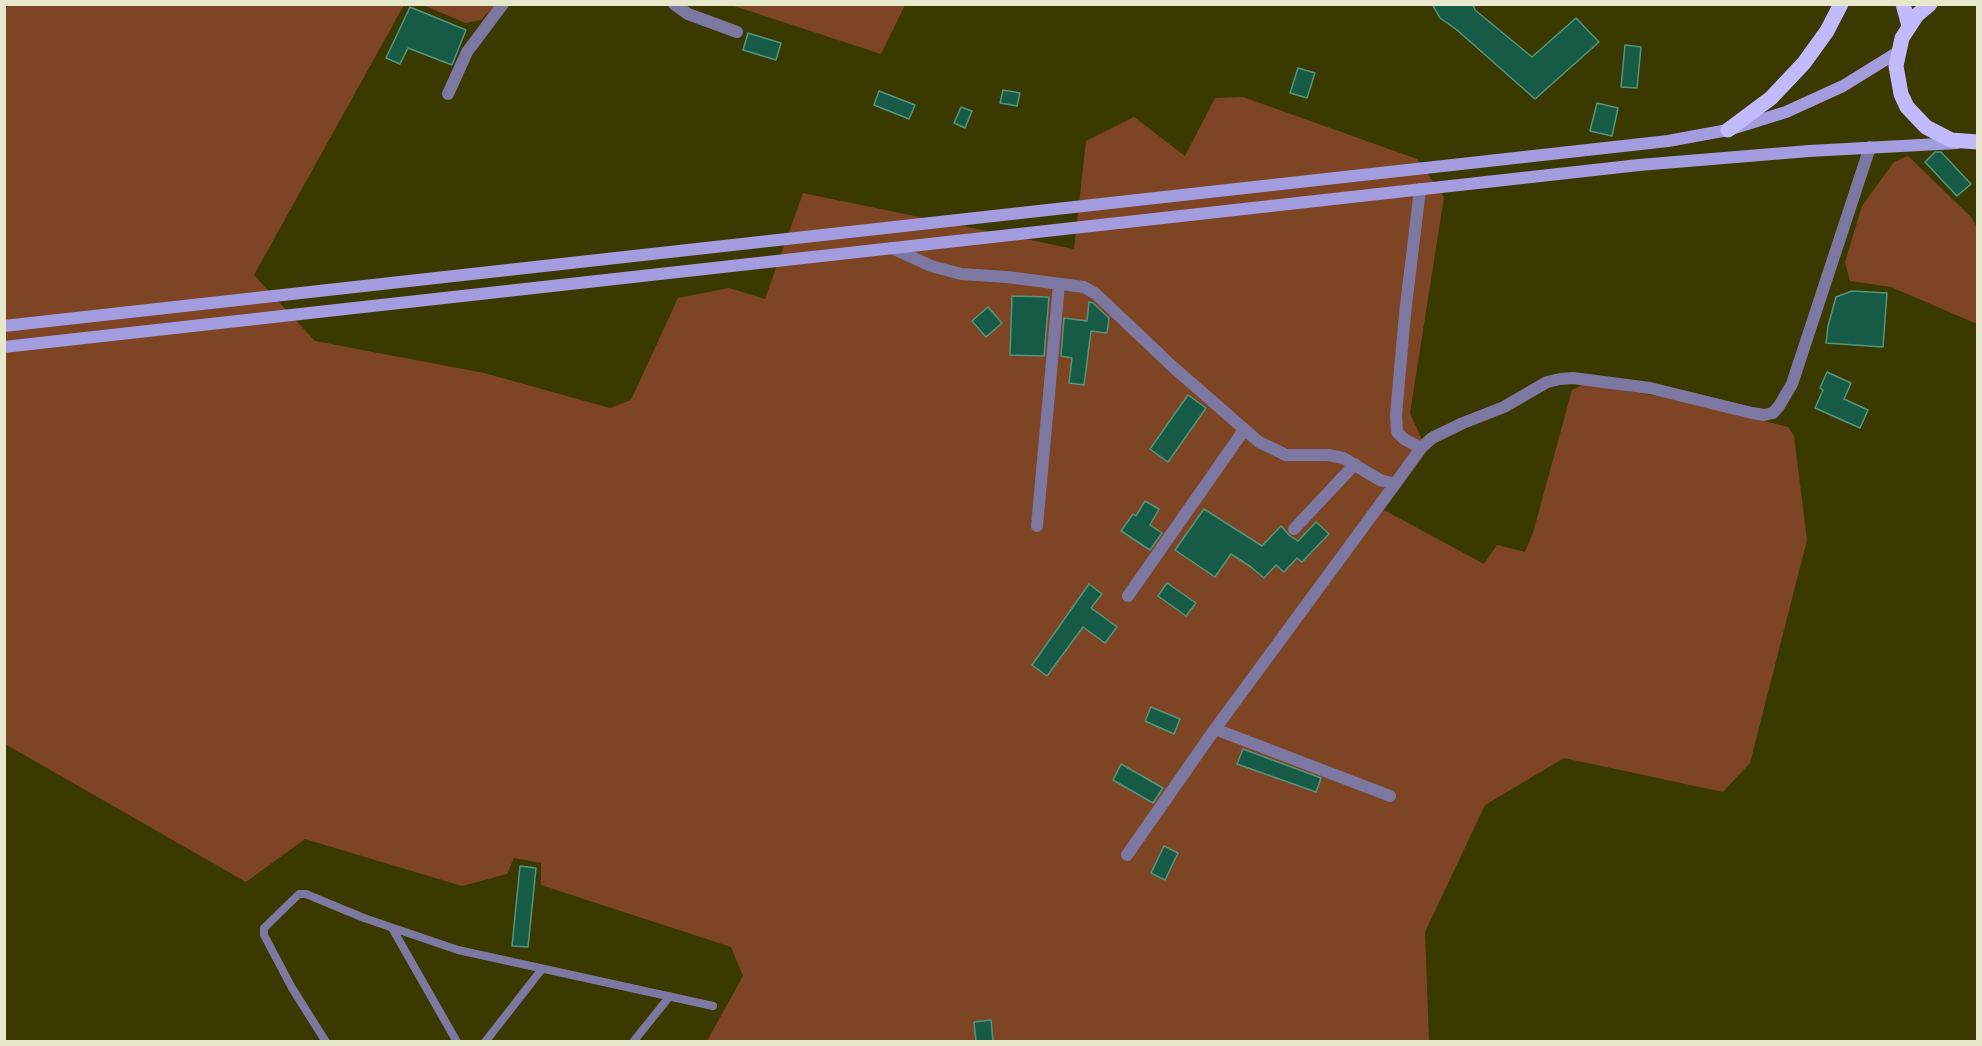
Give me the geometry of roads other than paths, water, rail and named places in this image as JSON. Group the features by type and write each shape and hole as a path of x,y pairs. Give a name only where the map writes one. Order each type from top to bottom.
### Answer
{"main road":[{"path":"1728,130 1771,98 1804,63 1827,31 1841,4"},
{"path":"1903,4 1908,26"},
{"path":"1930,4 1908,26 1898,52 1897,73 1901,94 1916,118 1938,135 1951,140 1977,142"},
{"path":"4,326 1698,137 1777,115 1815,100 1862,75 1898,52"},
{"path":"4,347 1639,165 1870,147 1977,142"}],"street":[{"path":"448,94 467,52 503,4"},
{"path":"674,4 688,14 737,32"},
{"path":"1127,855 1215,729 1421,448 1432,438 1504,406 1547,382 1573,378 1650,388 1752,413 1764,415 1773,413 1792,384 1870,147"},
{"path":"1420,189 1396,416 1397,432 1404,439 1421,448"},
{"path":"892,248 931,266 961,274 1084,287 1096,294 1259,442 1287,455 1328,455 1342,458 1380,480 1395,483"},
{"path":"1037,526 1059,284"},
{"path":"1128,596 1244,430"},
{"path":"1294,529 1355,464"},
{"path":"1215,729 1390,796"}],"lane":[{"path":"326,1041 282,970 264,935 264,928 299,894 306,894 392,928 458,950 713,1006"},
{"path":"392,928 457,1041"},
{"path":"485,1041 542,969"},
{"path":"633,1041 670,996"}]}
